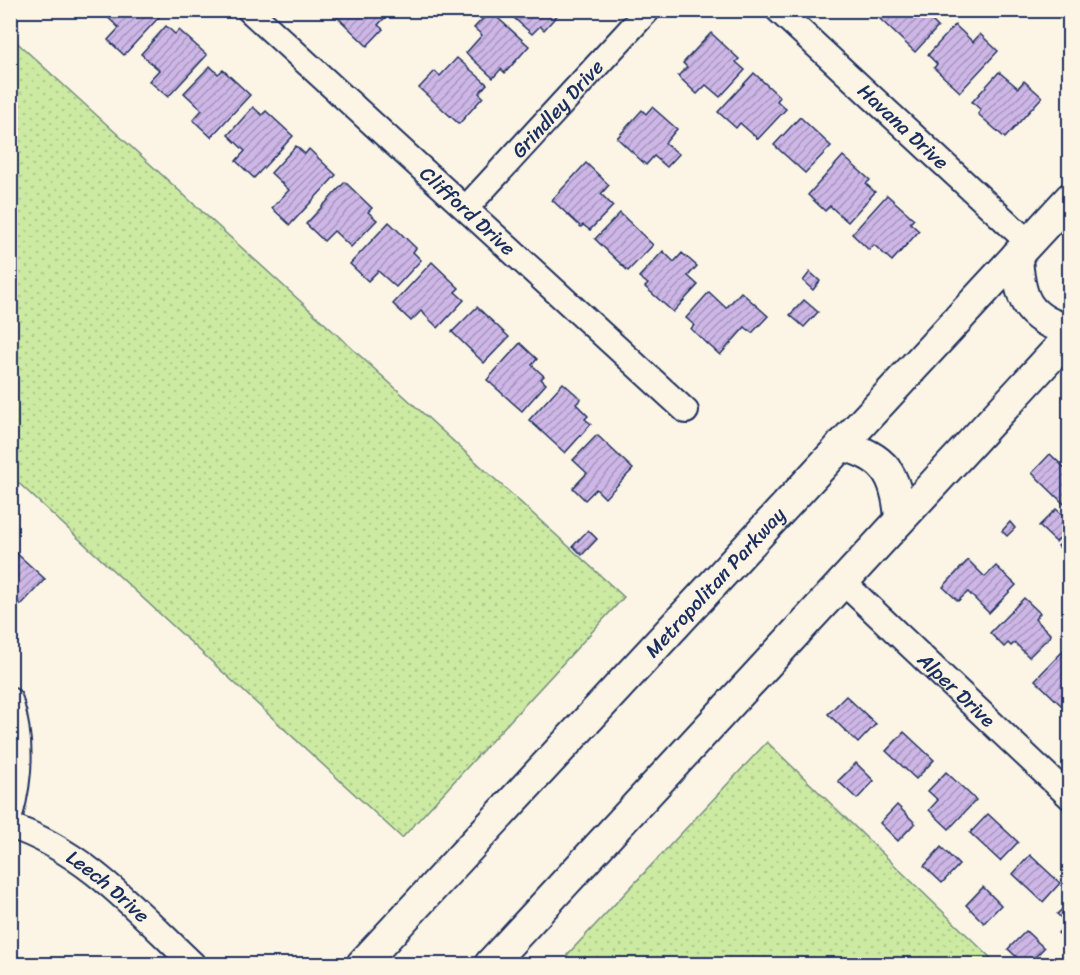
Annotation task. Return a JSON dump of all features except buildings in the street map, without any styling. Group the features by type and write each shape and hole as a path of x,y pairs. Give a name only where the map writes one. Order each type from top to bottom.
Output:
{"main road":[{"name":"Metropolitan Parkway","path":"362,964 1070,198"},
{"path":"1022,249 1021,289 1034,314 1044,322 1070,330"},
{"path":"490,964 1070,336"},
{"path":"841,445 857,449 881,462 897,490 900,518"}],"street":[{"name":"Clifford Drive","path":"249,10 686,411"},
{"name":"Grindley Drive","path":"466,208 648,10"},
{"name":"Havana Drive","path":"778,10 1022,249"},
{"name":"Alper Drive","path":"842,581 1070,797"},
{"path":"10,700 17,722 20,768 10,816"},
{"name":"Leech Drive","path":"10,826 54,844 82,861 193,964"}],"green space":[{"path":"11,37 624,597 402,838 11,476"},
{"path":"767,742 997,964 577,964 567,955"}]}
